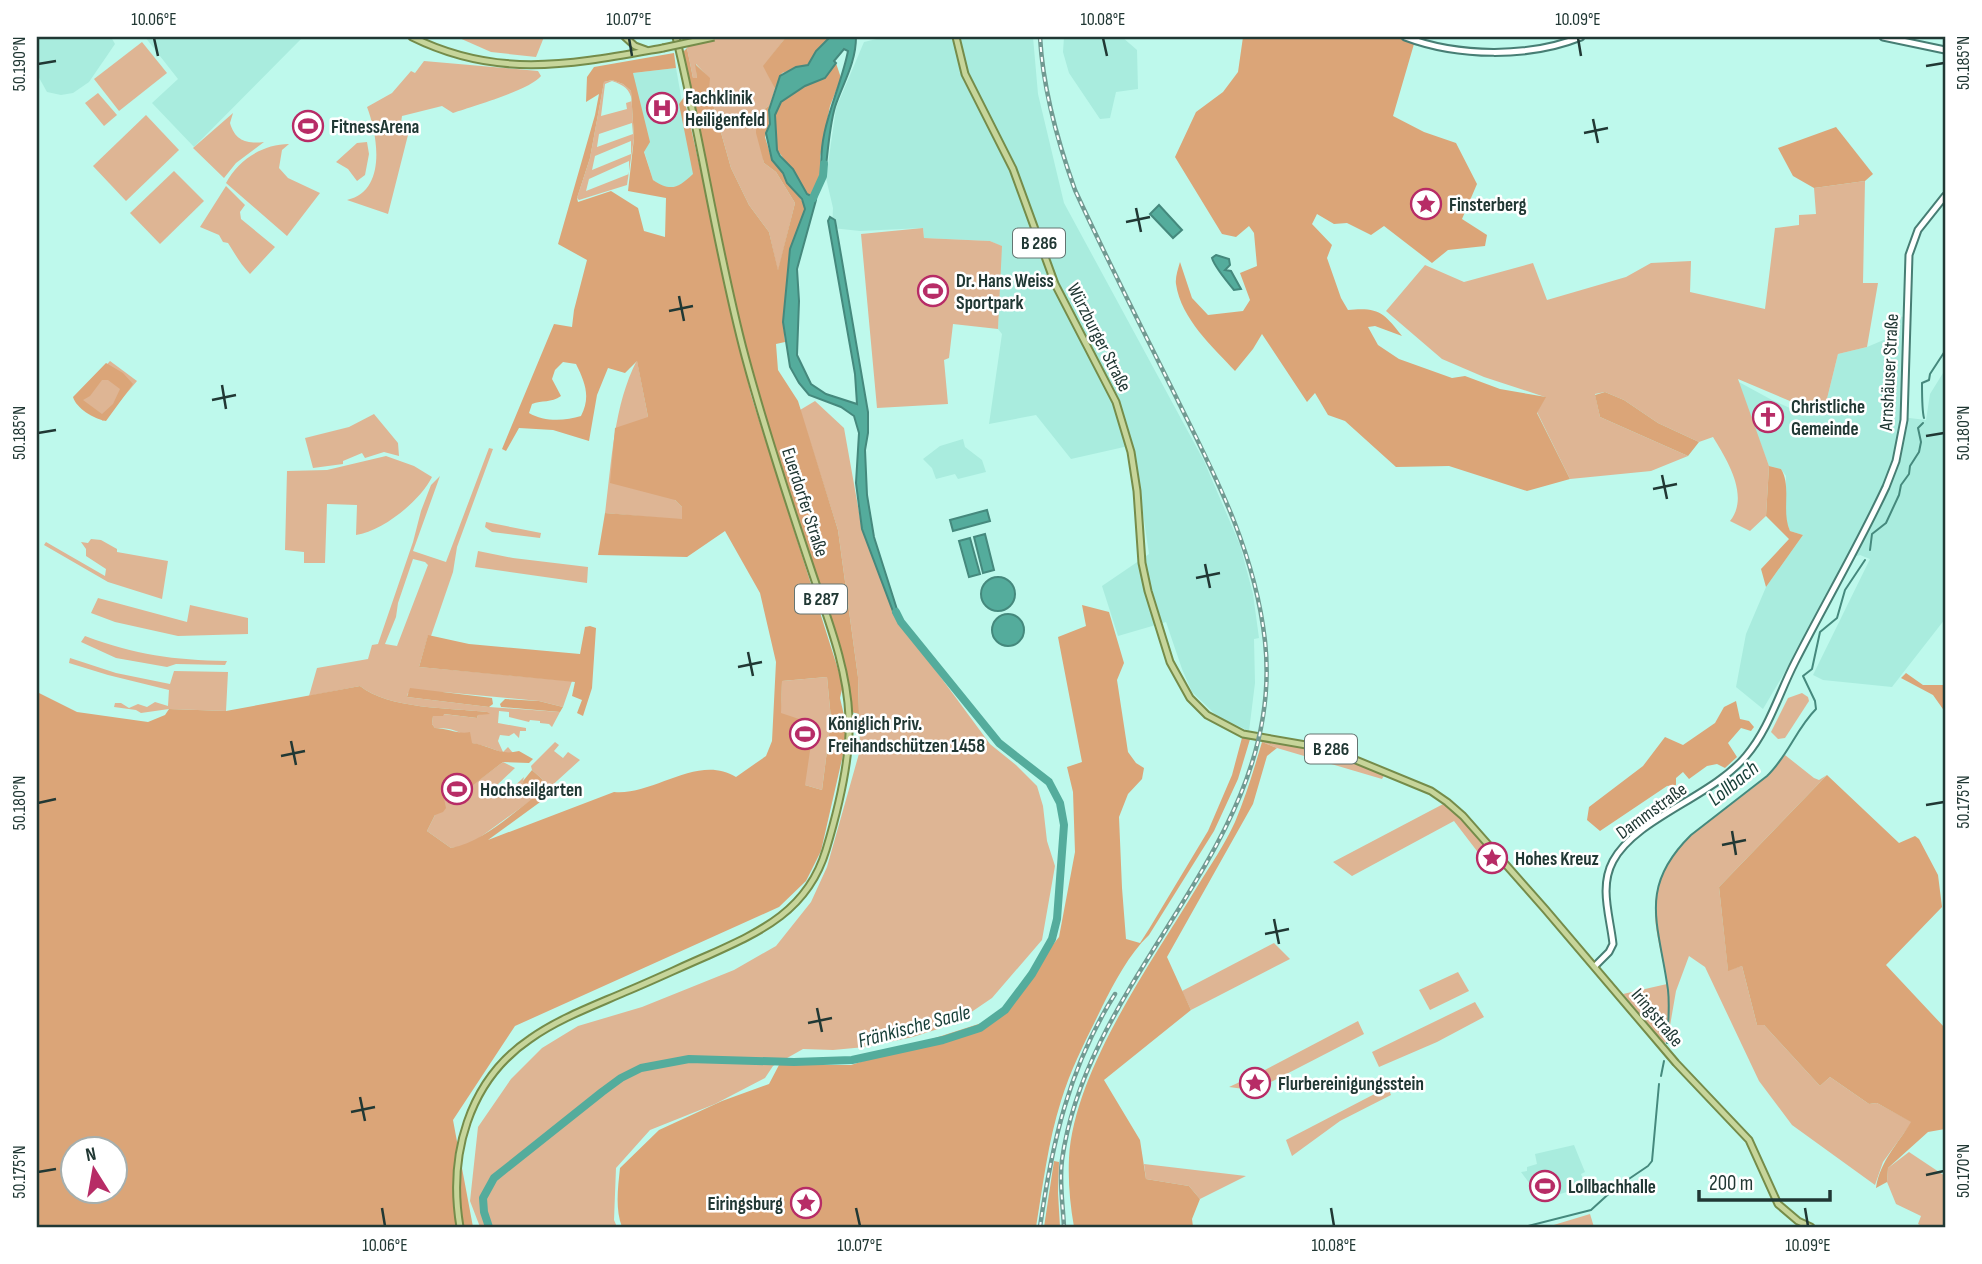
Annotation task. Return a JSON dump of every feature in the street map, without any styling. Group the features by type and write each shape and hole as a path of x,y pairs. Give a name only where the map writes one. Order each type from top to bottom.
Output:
{"main road":[{"path":"412,37 473,58 531,66 573,64 714,37"},
{"path":"625,37 628,55"},
{"path":"625,37 635,46 649,50"},
{"name":"Euerdorfer Straße","path":"460,1227 456,1197 457,1168 465,1126 479,1093 507,1057 548,1027 771,926 802,896 818,870 826,850 846,764 849,716 842,667 762,417 744,352 676,37"},
{"name":"Würzburger Straße","path":"957,37 965,74 1013,169 1058,290 1116,401 1130,452 1139,501 1141,551 1148,591 1177,677 1198,707 1219,723 1243,734 1329,748 1431,791 1464,816 1482,839"},
{"name":"Iringstraße","path":"1482,839 1595,966 1663,1049 1749,1140 1778,1204 1798,1221 1811,1227"}],"street":[{"path":"1405,37 1481,53 1500,53 1542,48 1581,37"},
{"path":"1883,37 1945,50"},
{"name":"Arnshäuser Straße","path":"1734,770 1760,737 1795,662 1875,511 1896,461 1907,392 1909,255 1918,230 1945,196"},
{"name":"Dammstraße","path":"1595,966 1609,953 1612,944 1605,888 1614,860 1624,845 1734,770"}],"shaded area":[{"path":"37,37 111,37 115,44 89,82 73,93 61,95 47,92 37,74"},
{"path":"145,37 303,37 194,147 152,103 178,79"},
{"path":"457,37 544,37 536,57 491,52"},
{"path":"693,37 786,37 764,66 775,89 770,105 756,115 764,163 776,172 795,203 778,272 769,232 749,205 731,168 709,90 709,78 696,64 697,79 693,78 687,48"},
{"path":"786,37 830,37 816,51 810,64 782,73 775,89 763,66"},
{"path":"830,37 856,37 851,64 833,115 825,174 822,173 821,157 823,142 848,51 844,49 825,78 805,86 781,102 775,115 777,150 780,156 793,169 807,194 811,196 817,190 797,269 797,355 811,384 826,394 857,404 855,374 828,221 830,217 835,220 868,412 865,450 867,495 874,537 901,622 894,614 862,529 856,483 859,433 854,416 841,407 809,395 799,383 790,367 783,322 790,249 805,209 802,199 787,183 783,173 772,160 766,133 770,124 769,110 780,76 796,67 808,65 816,51"},
{"path":"885,37 951,37 952,41 960,37 1033,37 1038,94 1064,203 1204,461 1240,545 1253,594 1259,638 1254,639 1255,683 1249,731 1218,717 1192,692 1166,622 1118,636 1102,586 1149,554 1133,445 1071,459 1036,415 989,424 1002,334 998,329 1001,246 990,241 924,238 923,228 860,231 832,228 833,208 826,178 836,108 864,42"},
{"path":"1064,37 1122,37 1137,50 1138,89 1116,92 1110,118 1100,119 1069,73 1063,52"},
{"path":"1243,37 1399,37 1414,44 1393,116 1424,132 1456,143 1477,184 1462,219 1487,235 1485,246 1448,250 1432,263 1384,226 1371,235 1347,223 1334,224 1317,214 1312,224 1332,245 1327,258 1348,310 1380,313 1402,336 1375,326 1368,327 1378,345 1399,359 1452,378 1465,376 1500,389 1546,397 1537,413 1570,479 1527,491 1449,466 1396,467 1345,421 1328,415 1315,393 1307,402 1262,334 1235,371 1199,332 1179,297 1176,282 1180,262 1192,298 1208,315 1243,311 1250,300 1240,273 1257,266 1254,233 1249,226 1236,237 1222,234 1175,157 1196,112 1223,92 1238,72"},
{"path":"142,42 167,73 119,111 94,79"},
{"path":"687,48 693,78 697,78 695,64 710,78 709,90 731,168 749,205 769,232 778,270 795,203 776,172 764,163 756,133 756,115 770,105 770,124 765,137 772,160 804,204 805,209 790,249 783,322 785,342 776,344 778,370 798,401 838,530 858,677 859,714 851,712 845,671 834,631 760,401 728,271 683,52"},
{"path":"674,53 676,68 633,73 650,142 644,152 653,180 659,184 674,187 693,174 679,104 684,97 751,395 843,685 840,698 846,724 845,746 821,851 806,881 779,907 515,1026 453,1120 473,1227 37,1227 37,692 77,712 148,722 165,715 169,709 226,711 360,686 372,694 403,703 487,712 490,714 478,715 477,718 444,714 433,716 432,724 435,728 470,732 472,743 501,751 519,751 533,759 529,763 503,762 460,795 458,800 446,796 444,798 446,808 435,815 427,831 451,848 484,835 532,799 525,792 523,781 532,770 542,779 547,790 552,787 547,797 488,840 614,792 629,792 691,772 721,771 736,777 766,756 772,741 776,662 760,593 725,531 687,557 598,555 605,513 682,519 682,507 675,500 610,483 615,428 648,417 637,361 625,373 608,368 597,395 589,441 553,430 519,428 506,451 502,449 554,324 572,327 587,260 558,244 599,94 586,102 587,77 594,67","holes":["612,80 631,91 634,138 628,191 666,198 665,237 644,231 638,208 611,191 578,202 590,158 604,82","563,362 576,364 582,377 586,402 581,416 555,420 529,413 532,404 561,396 552,379 555,370","827,677 831,719 822,790 805,785 813,730 811,723 781,713 782,681"]},
{"path":"424,61 538,71 541,76 514,92 453,113 442,106 402,116 401,123 409,131 388,214 347,200 360,195 369,186 374,174 376,147 367,107 392,93 411,71 415,73"},
{"path":"836,63 841,78 830,106 820,157 822,173 811,197 777,149 775,115 780,103 805,86 825,78"},
{"name":"Fachklinik Heiligenfeld","path":"676,68 695,175 681,186 664,188 653,180 644,151 633,73"},
{"path":"612,80 623,84 631,91 631,99 628,90 620,84 612,81 605,84 601,116 627,109 626,103 632,101 634,138 629,172 629,161 589,179 586,191 629,174 627,185 579,200 577,198 590,158 604,82","holes":["632,123 633,134 597,147 599,134","631,141 631,154 592,170 595,156"]},
{"path":"98,93 117,115 104,126 85,103"},
{"path":"233,113 230,123 238,137 247,142 264,142 236,163 224,178 193,148"},
{"path":"146,115 179,150 126,201 93,166"},
{"path":"1836,127 1873,174 1865,181 1814,188 1793,176 1778,148"},
{"path":"367,142 369,154 365,175 357,181 348,169 336,162 357,143"},
{"path":"289,144 282,150 279,168 288,178 320,193 287,236 226,183 237,167 252,155 270,147"},
{"path":"174,171 204,201 160,244 130,213"},
{"path":"1865,181 1863,283 1878,283 1867,347 1838,354 1823,415 1738,379 1769,466 1766,516 1750,531 1730,521 1736,511 1737,490 1730,467 1713,437 1699,442 1658,423 1624,400 1605,392 1595,394 1600,417 1688,456 1651,471 1570,479 1537,412 1545,397 1484,377 1442,359 1386,311 1425,265 1464,282 1533,263 1547,300 1626,277 1651,263 1691,261 1690,292 1765,309 1775,228 1799,225 1799,215 1816,214 1814,188"},
{"path":"226,186 245,205 240,212 241,219 275,247 250,274 228,243 223,242 219,235 200,227"},
{"path":"1159,205 1182,230 1173,238 1150,214"},
{"name":"Dr. Hans Weiss Sportpark","path":"923,228 924,238 990,241 1002,246 998,329 953,324 949,358 944,360 948,404 877,408 861,234"},
{"path":"1216,255 1229,259 1230,265 1225,270 1231,271 1241,289 1234,290 1222,274 1212,258"},
{"path":"1890,315 1904,317 1901,417 1926,420 1930,394 1943,373 1945,374 1945,619 1892,687 1823,680 1813,675 1870,559 1860,555 1853,557 1763,709 1736,687 1746,634 1766,587 1803,535 1790,531 1786,521 1786,476 1781,469 1769,466 1737,381 1808,416 1823,415 1838,354 1886,339"},
{"path":"637,360 648,417 675,500 682,507 682,520 605,513 618,416"},
{"path":"110,361 137,381 103,421 75,399"},
{"path":"106,363 123,373 133,384 106,421 86,412 73,397","holes":["102,380 108,380 120,389 113,404 102,414 83,400 90,396"]},
{"path":"1605,392 1624,400 1658,423 1699,442 1688,456 1600,417 1595,395"},
{"path":"815,401 844,428 862,529 894,614 990,744 1037,786 1043,806 1047,841 1055,866 1042,940 992,998 941,1028 865,1047 803,1049 773,1066 765,1078 715,1104 650,1130 616,1168 614,1220 617,1227 480,1227 470,1201 478,1127 511,1079 542,1048 578,1026 642,1007 734,970 776,946 811,902 827,867 860,750 858,677 838,530 800,410"},
{"path":"374,414 398,443 399,456 384,452 365,458 362,453 343,461 343,464 313,468 305,438 349,427"},
{"path":"963,439 965,447 982,460 986,472 958,479 955,474 936,479 932,468 923,459 940,446"},
{"path":"489,448 493,449 457,547 453,572 419,667 572,681 563,707 539,701 443,692 408,693 407,697 560,712 552,727 540,721 529,722 509,717 509,712 499,711 498,723 526,728 526,731 520,731 519,738 514,733 509,736 500,735 498,741 503,752 508,747 513,753 510,755 471,743 460,733 451,729 435,728 432,724 433,716 443,714 477,718 487,712 403,703 372,694 360,686 309,696 317,668 368,659 372,645 378,644 421,511 431,485 440,476 413,551 446,562","holes":["413,559 428,565 397,646 385,644"]},
{"path":"386,456 414,466 432,477 410,505 378,528 356,535 357,505 327,504 325,563 304,563 304,552 285,550 287,471 327,470"},
{"path":"1769,466 1781,469 1784,476 1786,515 1790,531 1803,535 1766,587 1761,569 1789,539 1766,516"},
{"path":"987,510 990,521 953,531 950,520"},
{"path":"486,522 541,533 540,538 492,532 485,527"},
{"path":"985,534 994,570 983,573 974,537"},
{"path":"970,538 980,574 969,577 959,541"},
{"path":"91,539 101,540 117,549 117,552 168,561 162,599 108,582 44,545 46,542 105,576 106,569 86,556 86,549 81,542 88,543"},
{"path":"478,551 588,567 587,583 475,567"},
{"path":"998,577 1010,582 1015,594 1010,606 998,611 986,606 981,594 986,582"},
{"path":"98,598 187,622 190,605 248,618 248,634 178,636 115,622 91,613"},
{"path":"1082,605 1109,612 1124,663 1117,680 1128,752 1136,763 1144,768 1142,779 1128,794 1119,817 1126,939 1140,943 1149,929 1208,831 1232,775 1243,734 1251,736 1238,779 1214,831 1149,935 1122,969 1074,1065 1053,1132 1036,1227 622,1227 618,1205 620,1168 659,1130 722,1101 769,1084 779,1065 851,1065 994,1019 1059,937 1075,852 1073,792 1067,767 1082,762 1058,637 1086,626"},
{"path":"1008,614 1019,619 1024,630 1019,641 1008,646 997,641 992,630 997,619"},
{"path":"585,627 596,628 592,688 583,716 577,713 582,700 572,696 575,682 419,667 428,635 469,644 580,654"},
{"path":"85,636 121,648 155,655 227,661 225,665 176,664 167,667 116,658 81,642"},
{"path":"70,658 116,673 170,684 174,671 228,672 226,711 169,709 141,713 114,707 115,703 121,703 129,708 138,704 147,707 155,702 168,706 169,690 69,663"},
{"path":"1906,673 1923,685 1945,685 1945,712 1933,695 1901,678"},
{"name":"Königlich Priv. Freihandschützen 1458","path":"827,677 831,719 822,790 805,785 780,731 782,681"},
{"path":"410,688 492,698 493,704 489,707 407,697"},
{"path":"1802,693 1809,701 1785,738 1778,739 1771,732 1788,698"},
{"path":"505,699 539,701 563,707 560,712 501,707 500,704"},
{"path":"1736,701 1740,719 1749,721 1754,727 1751,731 1741,728 1728,743 1737,757 1725,768 1717,764 1707,766 1689,779 1683,772 1676,778 1676,785 1667,786 1600,831 1587,820 1589,807 1643,766 1665,737 1683,745 1715,723 1724,707"},
{"path":"1272,740 1329,749 1386,772 1382,779 1262,742"},
{"path":"555,742 559,745 554,751 563,758 568,752 580,760 547,790 531,766"},
{"path":"1262,742 1277,748 1267,756 1253,804 1167,957 1191,1010 1104,1080 1140,1140 1146,1179 1189,1186 1200,1199 1192,1219 1193,1227 1074,1227 1069,1158 1074,1124 1085,1089 1118,1018 1231,830"},
{"path":"1785,755 1814,778 1819,780 1827,775 1719,887 1728,970 1742,966 1757,1025 1764,1025 1820,1086 1830,1077 1869,1104 1877,1103 1912,1122 1883,1162 1875,1185 1792,1125 1759,1081 1705,967 1689,956 1676,991 1667,1043 1663,1042 1623,994 1667,984 1655,910 1660,882 1671,859 1686,840 1768,775"},
{"path":"503,762 515,768 496,786 505,795 524,777 523,781 533,799 465,846 451,848 427,831 435,815 434,807 446,792 479,780"},
{"path":"1827,775 1899,843 1915,836 1919,839 1938,875 1942,907 1886,965 1945,1028 1945,1129 1928,1132 1888,1168 1887,1182 1876,1188 1885,1161 1911,1122 1877,1103 1869,1104 1830,1077 1820,1086 1764,1025 1757,1025 1742,966 1728,971 1719,887"},
{"path":"1447,802 1490,848 1480,855 1454,821 1352,876 1333,862"},
{"path":"1274,943 1290,959 1191,1010 1182,991"},
{"path":"1458,972 1469,991 1430,1010 1419,990"},
{"path":"1475,1002 1484,1017 1437,1042 1379,1067 1372,1052"},
{"path":"1358,1021 1364,1034 1265,1085 1267,1092 1229,1087 1259,1073"},
{"path":"1388,1087 1391,1095 1340,1121 1292,1156 1286,1140"},
{"path":"1574,1145 1585,1172 1581,1174 1586,1187 1541,1199 1521,1172 1537,1164 1535,1154"},
{"path":"1909,1152 1945,1176 1945,1227 1924,1227 1918,1224 1921,1216 1896,1204 1887,1182 1888,1168"},
{"path":"1054,1161 1059,1162 1060,1227 1044,1227"},
{"path":"1144,1164 1246,1176 1200,1199 1189,1186 1146,1179"},
{"path":"1590,1214 1594,1227 1547,1227"}],"waterway":[{"name":"Fränkische Saale","path":"813,198 823,176 824,164"},
{"name":"Lollbach","path":"1945,335 1945,346"},
{"name":"Lollbach","path":"1924,418 1922,383 1929,380 1945,351"},
{"name":"Lollbach","path":"1870,550 1872,534 1886,523 1901,485 1919,452 1921,442 1918,428 1923,423"},
{"name":"Lollbach","path":"1667,1043 1669,996 1656,908 1663,872 1691,835 1767,776 1816,709 1803,676 1812,669 1820,632 1837,618 1845,590 1865,560"},
{"name":"Fränkische Saale","path":"489,1227 483,1198 494,1178 602,1092 641,1068 689,1059 794,1062 852,1060 943,1040 980,1028 1005,1010 1032,974 1052,939 1057,919 1064,825 1060,803 1049,782 999,743 901,622 896,612"},
{"name":"Lollbach","path":"1661,1076 1664,1061"},
{"name":"Lollbach","path":"1524,1227 1591,1210 1614,1189 1648,1166 1652,1161 1659,1084"}],"railway":[{"path":"1040,37 1052,115 1075,190 1221,489 1253,578 1265,641 1264,713 1246,780 1217,843 1108,1027 1079,1092 1062,1160 1064,1227"},
{"path":"1040,1227 1050,1165 1074,1078 1115,994"}],"place":[{"name":"Fachklinik Heiligenfeld","path":"662,108"},
{"name":"FitnessArena","path":"308,126"},
{"name":"Finsterberg","path":"1426,204"},
{"name":"Dr. Hans Weiss Sportpark","path":"933,291"},
{"name":"Christliche Gemeinde","path":"1768,417"},
{"name":"Königlich Priv. Freihandschützen 1458","path":"805,734"},
{"name":"Hochseilgarten","path":"457,789"},
{"name":"Hohes Kreuz","path":"1492,858"},
{"name":"Flurbereinigungsstein","path":"1255,1083"},
{"name":"Lollbachhalle","path":"1545,1186"},
{"name":"Eiringsburg","path":"806,1203"}]}
